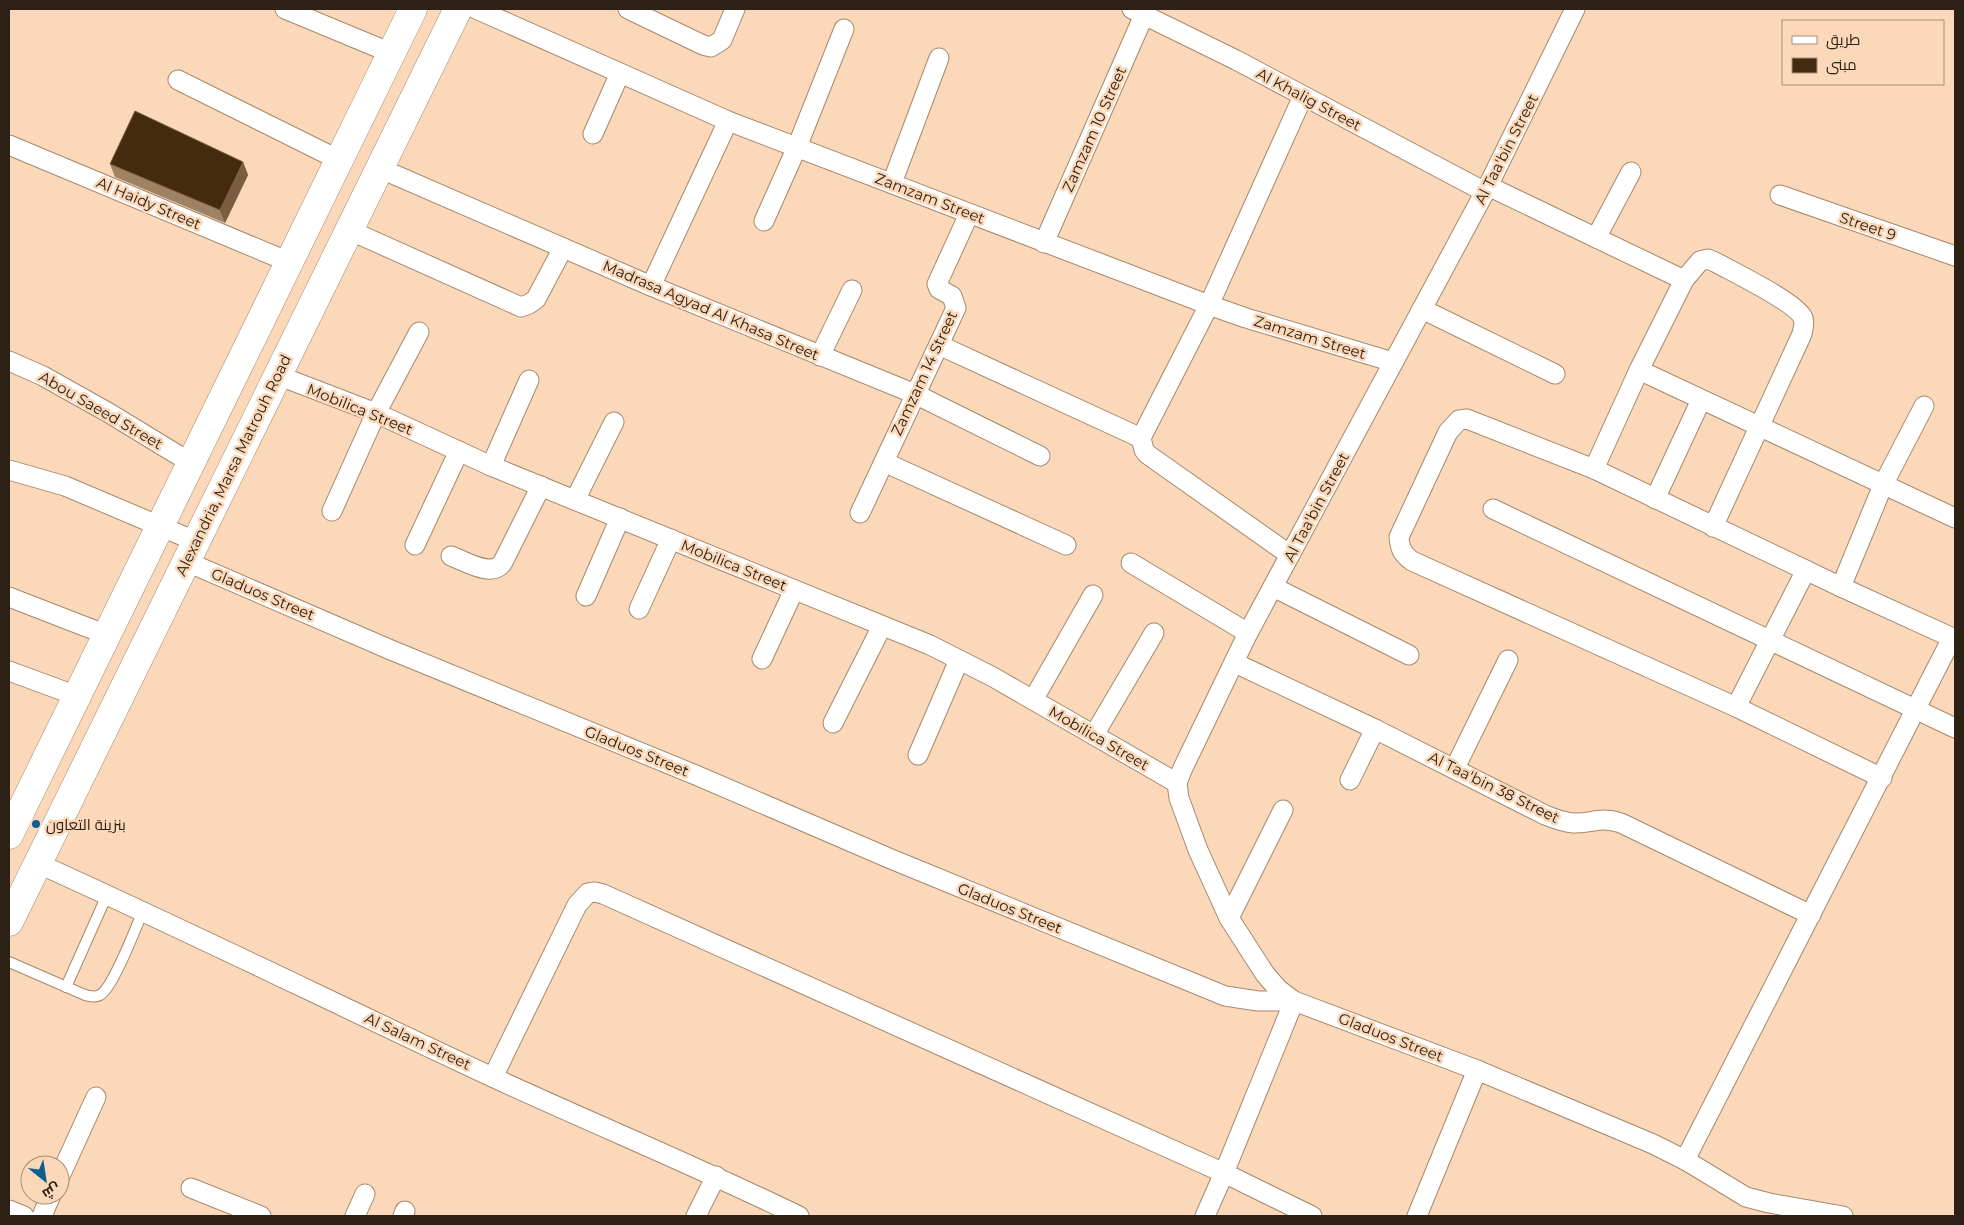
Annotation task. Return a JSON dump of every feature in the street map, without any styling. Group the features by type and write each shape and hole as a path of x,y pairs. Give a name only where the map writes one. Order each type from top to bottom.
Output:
{"main road":[{"path":"12,820 77,696 413,9"},
{"name":"Alexandria, Marsa Matrouh Road","path":"9,922 458,9"},
{"path":"131,585 166,600"}],"street":[{"path":"286,9 391,53"},
{"name":"Zamzam Street","path":"476,9 728,121 1044,243 1246,318 1393,362"},
{"path":"628,9 703,45 711,47 722,40 735,9"},
{"name":"Al Taa'bin Street","path":"1177,783 1248,633 1486,189 1575,9"},
{"name":"Al Khalig Street","path":"1138,12 1236,60 1486,189 1684,280"},
{"name":"Zamzam 10 Street","path":"1044,243 1138,12"},
{"path":"764,221 797,147 844,29"},
{"path":"892,183 939,58"},
{"path":"593,134 620,73"},
{"path":"178,80 339,160"},
{"path":"1290,555 1147,454 1141,438 1209,305 1303,96"},
{"path":"651,286 728,121"},
{"name":"Al Haidy Street","path":"9,144 289,262"},
{"name":"Madrasa Agyad Al Khasa Street","path":"379,168 651,286 915,394 1040,456"},
{"path":"1596,238 1631,172"},
{"name":"Street 9","path":"1780,195 1955,256"},
{"name":"Zamzam 14 Street","path":"860,512 956,308 952,296 939,289 937,281 969,214"},
{"path":"349,230 520,307 536,299 562,248"},
{"path":"1594,469 1639,370 1684,280 1700,261 1708,259 1789,303 1802,316 1804,323 1802,334 1713,527"},
{"path":"820,356 852,290"},
{"path":"1422,309 1554,374"},
{"path":"332,511 376,414 419,332"},
{"path":"939,345 1141,438"},
{"name":"Abou Saeed Street","path":"10,364 43,376 191,463"},
{"path":"1639,370 1955,518"},
{"name":"Mobilica Street","path":"277,375 376,414 491,466 930,645 993,677 1177,783"},
{"path":"491,466 529,380"},
{"path":"1656,499 1701,400"},
{"path":"1841,587 1883,485 1924,406"},
{"path":"1685,1160 1812,915 1882,778 1916,709 1954,638 1713,527 1594,469 1467,419 1459,420 1448,432 1399,538 1403,554 1412,561 1736,707 1882,778"},
{"path":"575,500 614,422"},
{"path":"416,545 459,451"},
{"path":"884,462 1066,546"},
{"name":"Gladuos Street","path":"9,470 65,486 160,526 190,551 391,650 1224,996 1258,1001 1294,1001 1477,1070 1653,1144 1685,1160 1734,1191 1769,1210 1843,1216"},
{"path":"451,556 486,569 498,568 503,562 541,486"},
{"path":"1493,509 1955,728"},
{"path":"586,596 620,518"},
{"path":"639,610 672,539"},
{"path":"1132,563 1248,633"},
{"path":"1736,707 1806,570"},
{"path":"1273,586 1409,655"},
{"path":"762,658 794,590"},
{"path":"1033,700 1093,595"},
{"path":"9,597 107,635"},
{"path":"833,723 882,626"},
{"path":"1094,735 1154,633"},
{"path":"918,756 959,660"},
{"path":"1454,768 1508,660"},
{"name":"Al Taa'bin 38 Street","path":"1234,663 1375,729 1562,822 1575,823 1610,819 1621,823 1812,915"},
{"path":"9,671 77,696"},
{"path":"1350,780 1375,729"},
{"path":"1177,783 1179,798 1189,828 1229,918 1265,974 1278,989 1294,1001 1224,1173 1204,1216"},
{"path":"1229,918 1283,810"},
{"name":"Al Salam Street","path":"37,863 143,911 493,1077 716,1176 800,1216"},
{"path":"493,1077 577,905 588,893 595,892 604,894 1224,1173 1312,1216"},
{"path":"1417,1216 1477,1070"},
{"path":"69,1155 96,1096"},
{"path":"696,1216 716,1176"},
{"path":"191,1188 260,1216"},
{"path":"355,1216 365,1194"},
{"path":"9,1210 24,1216"}],"lane":[{"path":"66,987 107,895"},
{"path":"9,962 92,997 104,992 109,986 143,911"}],"building":[{"path":"135,111 243,162 220,210 110,164"}],"place":[{"name":"بنزينة التعاون","path":"36,824"}]}
